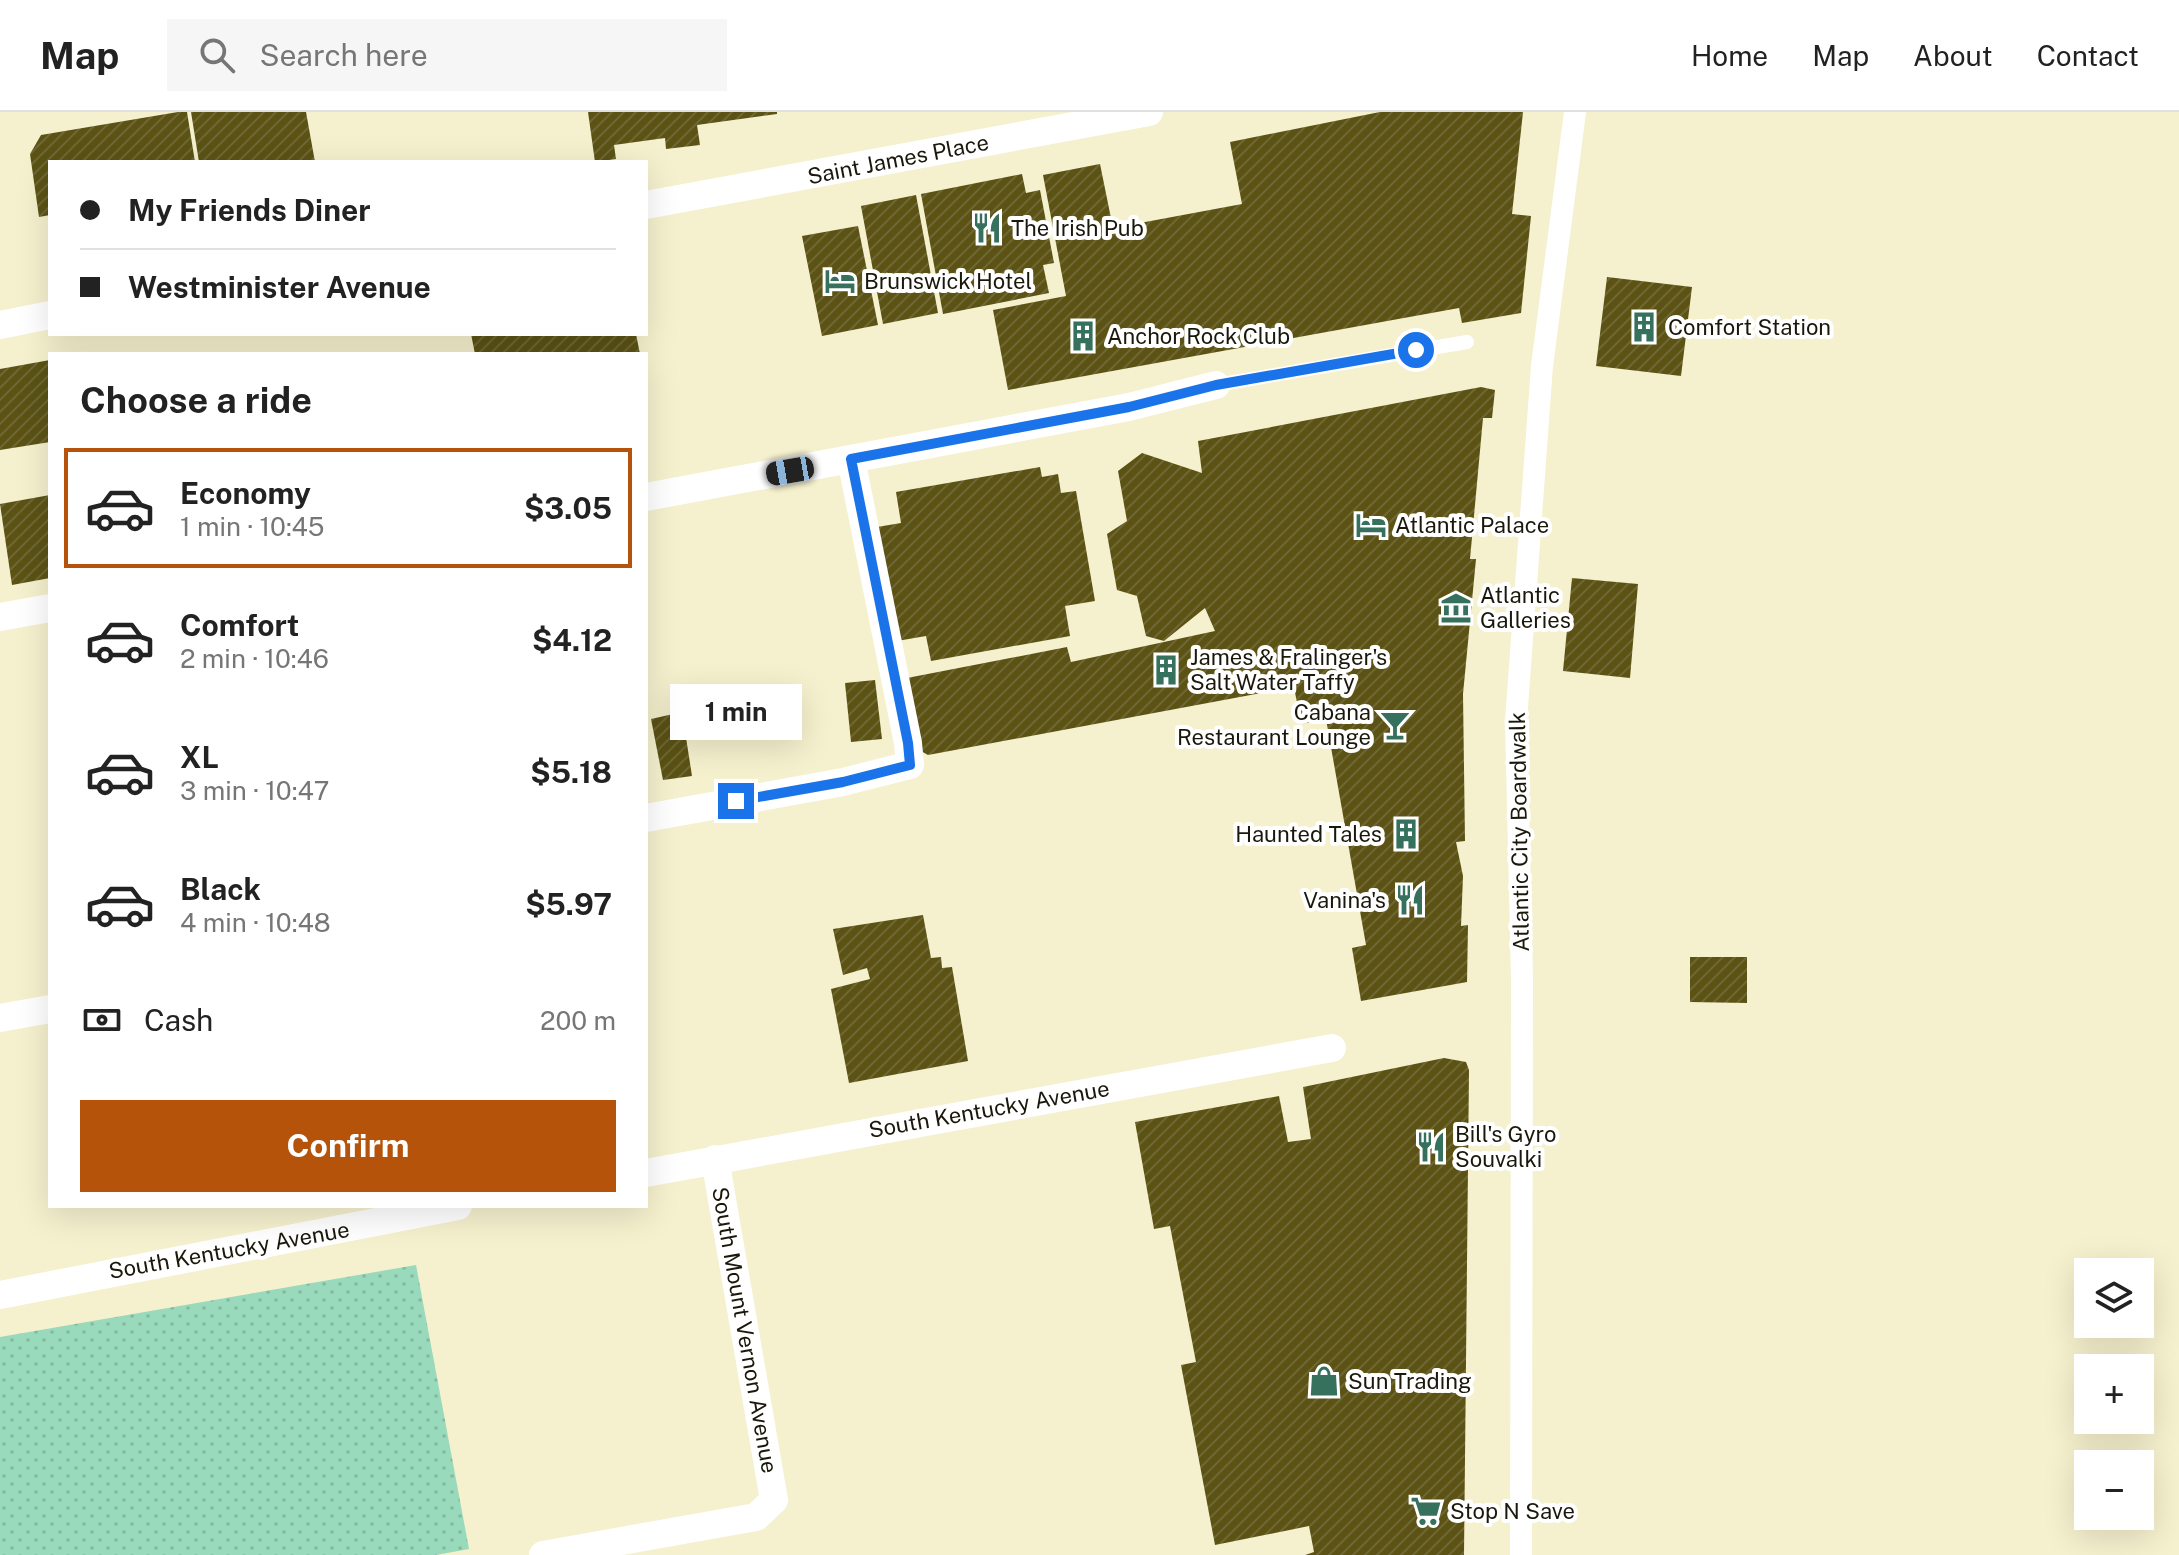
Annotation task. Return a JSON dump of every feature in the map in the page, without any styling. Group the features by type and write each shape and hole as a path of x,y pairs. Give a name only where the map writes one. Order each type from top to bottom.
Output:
{"street":[{"name":"Saint James Place","path":"648,205 1149,112"},
{"name":"Atlantic City Boardwalk","path":"1521,1555 1522,1010 1516,721 1542,366 1575,112"},
{"path":"0,325 48,315"},
{"path":"648,497 1129,407 1216,385"},
{"path":"648,818 843,782 910,765 851,459"},
{"path":"0,617 48,608"},
{"path":"0,1018 48,1009"},
{"name":"South Kentucky Avenue","path":"648,1173 1332,1048"},
{"name":"South Mount Vernon Avenue","path":"543,1555 756,1517 774,1500 715,1159"},
{"name":"South Kentucky Avenue","path":"0,1295 448,1208"}],"lane":[{"path":"1216,385 1467,342"}],"green space":[{"path":"416,1265 469,1549 436,1555 0,1555 0,1337"}],"building":[{"path":"187,112 195,160 48,160 48,215 39,217 30,154 41,135"},
{"path":"191,112 306,112 315,160 199,160"},
{"path":"588,112 777,112 697,125 700,145 666,149 665,138 614,145 616,159 595,160"},
{"path":"1380,112 1523,112 1512,214 1531,216 1521,313 1462,323 1459,308 1008,390 993,310 1066,296 1043,175 1100,164 1113,228 1242,204 1230,142"},
{"name":"The Irish Pub","path":"1022,174 1026,193 1040,190 1054,263 1043,265 1049,293 943,314 921,194"},
{"path":"916,195 938,313 883,324 861,206"},
{"name":"Brunswick Hotel","path":"858,226 878,325 822,336 802,236"},
{"name":"Comfort Station","path":"1607,277 1692,287 1681,376 1596,366"},
{"path":"471,336 636,336 640,352 475,352"},
{"path":"48,360 48,442 0,450 0,369"},
{"path":"1481,387 1495,390 1492,418 1483,418 1470,559 1476,559 1463,694 1465,841 1456,842 1463,876 1461,926 1468,925 1467,982 1361,1001 1352,948 1366,945 1326,719 1301,724 1294,687 928,755 919,750 907,678 1067,647 1071,662 1215,631 1205,608 1164,641 1146,636 1137,596 1117,590 1107,534 1127,521 1118,471 1142,453 1202,473 1198,441"},
{"path":"1040,467 1042,477 1058,474 1061,493 1076,491 1095,601 1065,606 1070,636 931,661 926,636 897,641 877,527 901,523 896,492"},
{"path":"48,495 48,578 12,585 0,504"},
{"path":"1572,578 1638,584 1630,678 1563,671"},
{"path":"875,680 882,739 851,742 845,683"},
{"path":"682,712 692,776 663,780 651,719"},
{"path":"923,915 931,958 941,957 942,968 952,967 968,1061 849,1083 831,989 870,979 867,968 843,975 833,929"},
{"path":"1690,957 1747,957 1747,1003 1690,1002"},
{"path":"1444,1058 1466,1062 1469,1070 1464,1555 1305,1555 1314,1552 1309,1526 1215,1545 1181,1365 1196,1362 1170,1226 1154,1229 1135,1122 1279,1096 1288,1142 1311,1139 1303,1087"}],"place":[{"name":"The Irish Pub","path":"987,228"},
{"name":"Brunswick Hotel","path":"840,281"},
{"name":"Comfort Station","path":"1644,327"},
{"name":"Anchor Rock Club","path":"1083,336"},
{"name":"Atlantic Palace","path":"1371,525"},
{"name":"Atlantic Galleries","path":"1456,608"},
{"name":"James & Fralinger's Salt Water Taffy","path":"1166,670"},
{"name":"Cabana Restaurant Lounge","path":"1395,725"},
{"name":"Haunted Tales","path":"1406,834"},
{"name":"Vanina's","path":"1410,900"},
{"name":"Bill's Gyro Souvalki","path":"1431,1147"},
{"name":"Sun Trading","path":"1324,1381"},
{"name":"Stop N Save","path":"1426,1511"}],"route":[{"path":"736,801 843,782 910,765 851,459 1129,407 1216,385 1416,350"}]}
